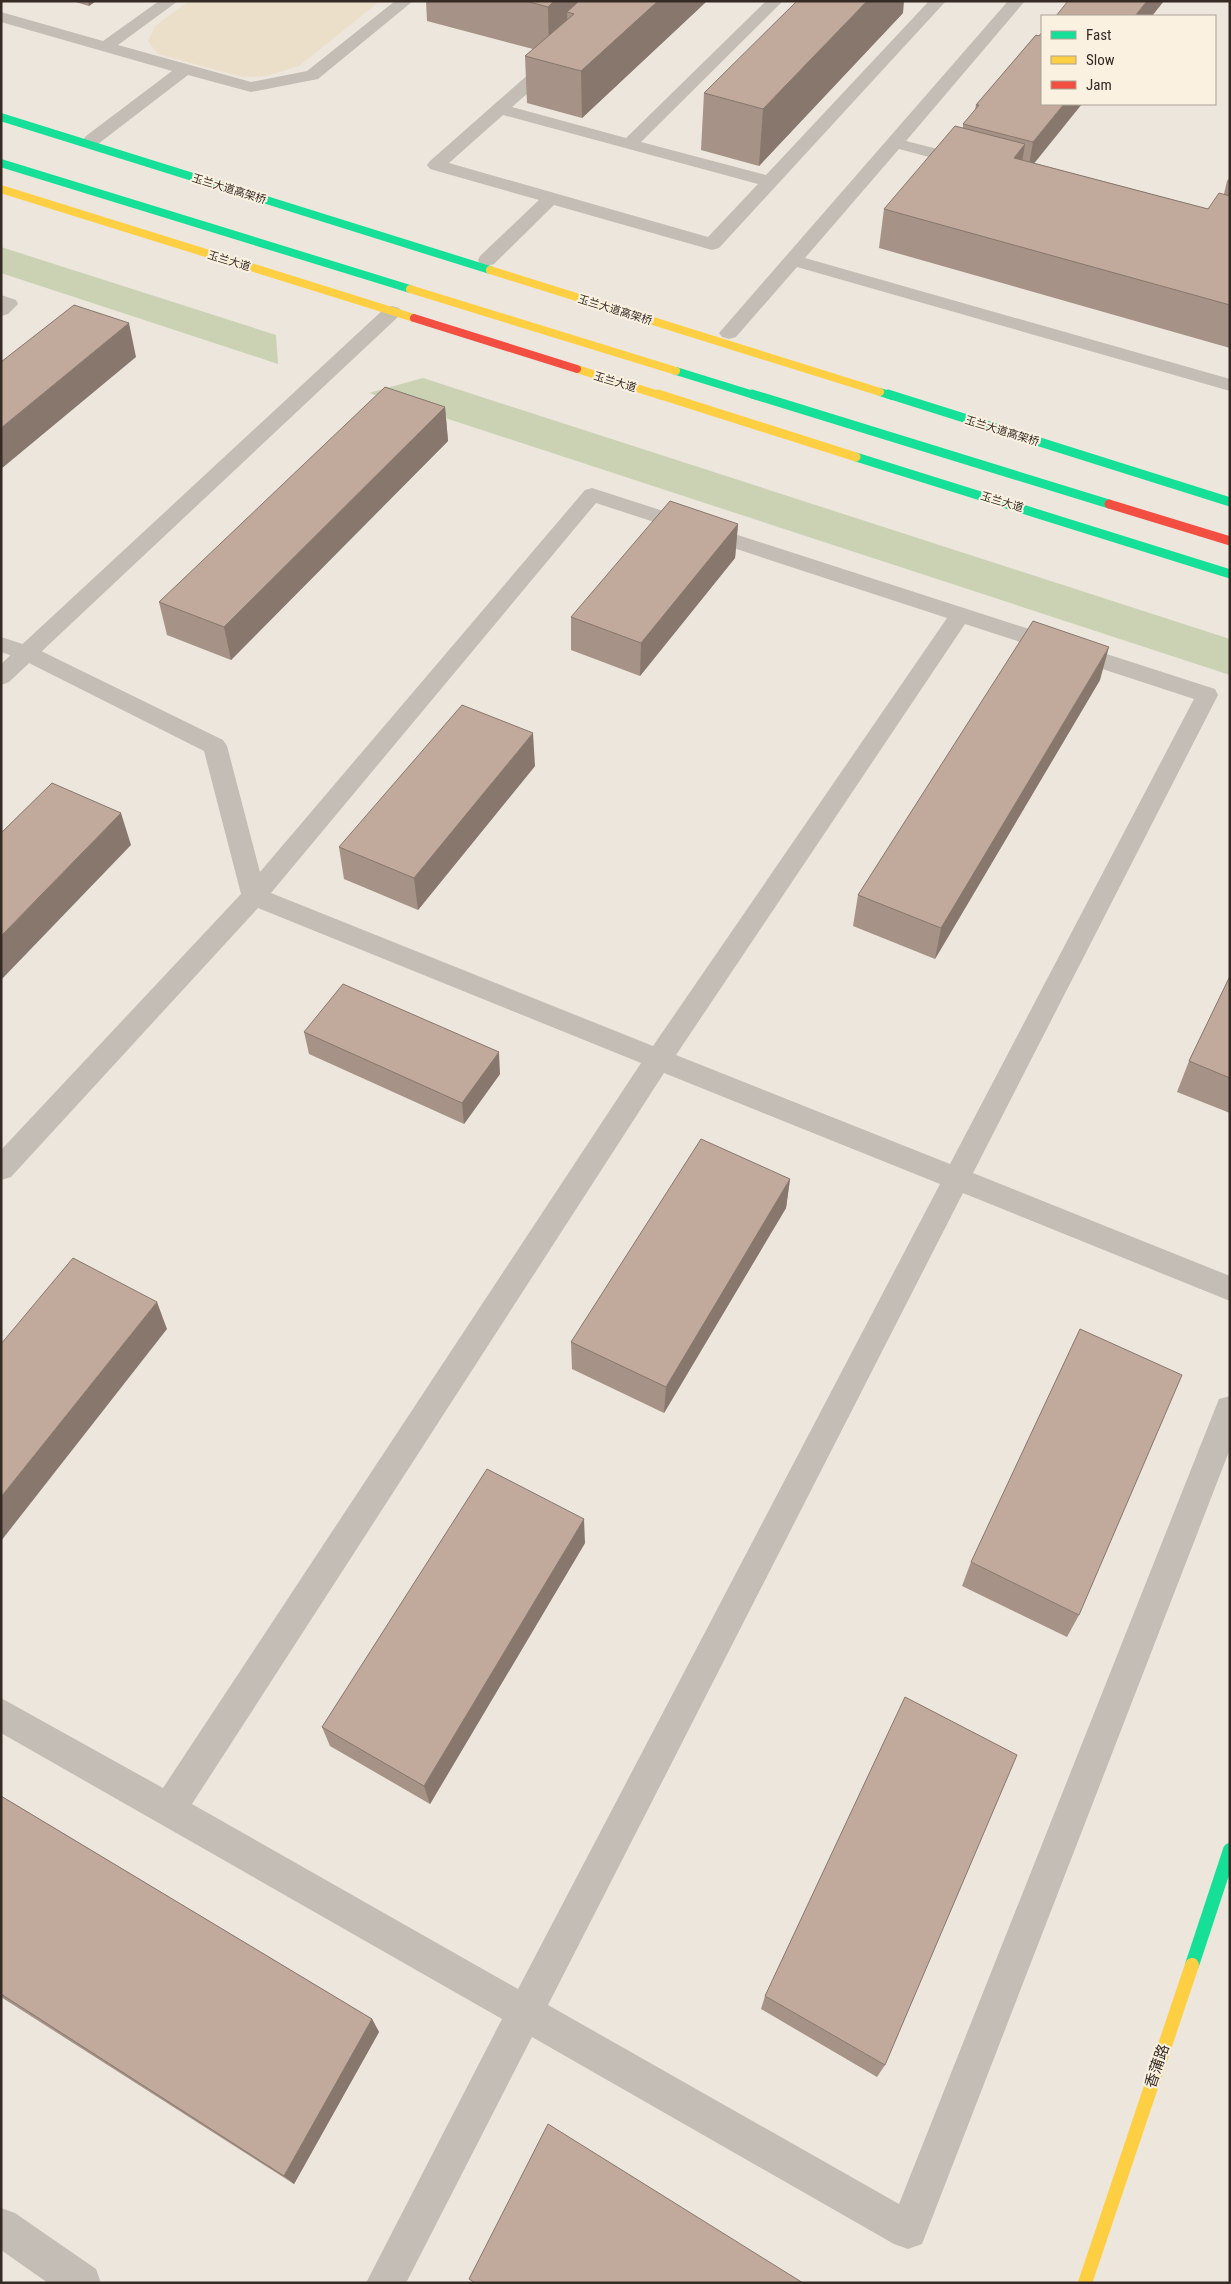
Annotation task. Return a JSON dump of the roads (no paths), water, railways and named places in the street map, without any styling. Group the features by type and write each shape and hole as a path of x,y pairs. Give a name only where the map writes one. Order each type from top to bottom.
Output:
{"main road":[{"path":"1,112 804,356"},
{"name":"玉兰大道高架桥","path":"1,117 1230,502"},
{"path":"1,163 1230,541"},
{"name":"玉兰大道","path":"1,189 1230,574"},
{"name":"香蒲路","path":"1085,2283 1230,1850"}],"street":[{"path":"106,46 170,1"},
{"path":"1,17 251,87 312,75 405,1"},
{"path":"629,144 776,1"},
{"path":"729,333 1017,1"},
{"path":"564,52 436,165 712,244 926,7"},
{"path":"92,140 185,69"},
{"path":"500,109 770,182"},
{"path":"895,143 981,166"},
{"path":"487,260 551,198"},
{"path":"793,260 1230,386"},
{"path":"1,301 9,304 1,310"},
{"path":"1,677 392,312"},
{"path":"1,1169 254,896 592,495 1230,704"},
{"path":"168,1810 658,1060 960,615"},
{"path":"1,644 27,653 215,746 254,896"},
{"path":"385,2283 1207,695"},
{"path":"254,896 1230,1289"},
{"path":"1,1714 908,2230 1230,1409"},
{"path":"1,2227 82,2283"}]}
